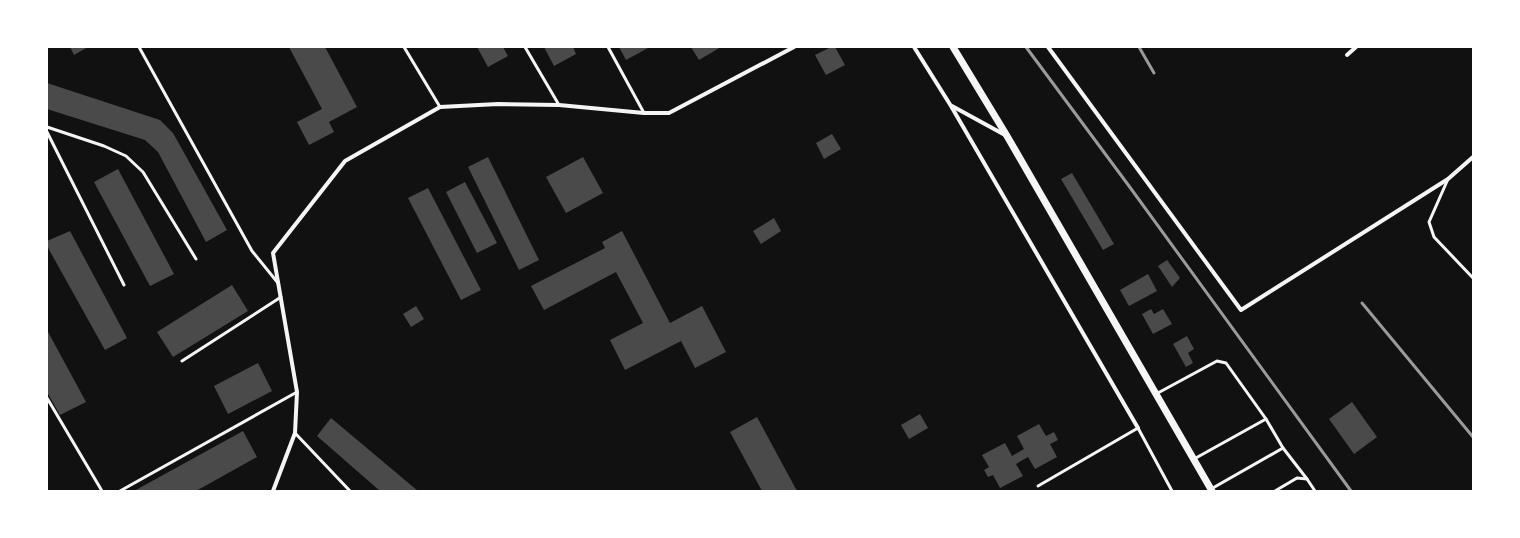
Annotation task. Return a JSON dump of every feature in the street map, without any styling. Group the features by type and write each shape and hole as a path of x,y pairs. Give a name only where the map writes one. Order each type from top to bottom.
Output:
{"street":[{"path":"273,491 295,433 297,392 273,252 345,161 440,107 498,104 559,105 644,113 669,113 794,47"},
{"path":"914,47 951,106 1138,428"},
{"path":"952,47 1007,136 1211,490"},
{"path":"1048,47 1240,310 1448,179 1473,157"},
{"path":"1347,55 1356,47"},
{"path":"951,106 1007,136"}],"lane":[{"path":"139,47 252,251 279,284"},
{"path":"404,47 440,107"},
{"path":"525,47 559,105"},
{"path":"608,47 644,113"},
{"path":"47,127 104,146 126,156 143,172 196,259"},
{"path":"47,132 124,285"},
{"path":"1448,179 1429,222 1434,237 1473,278"},
{"path":"182,361 281,297"},
{"path":"1156,394 1216,361 1226,363 1266,419 1283,448 1315,491"},
{"path":"120,491 297,392"},
{"path":"47,398 102,491"},
{"path":"1194,460 1266,419"},
{"path":"1038,486 1138,428 1172,491"},
{"path":"295,433 350,491"},
{"path":"1211,490 1283,448"},
{"path":"1275,491 1297,478 1307,479"}],"building":[{"path":"70,47 88,47 74,55"},
{"path":"289,47 325,47 357,107 329,122 334,132 309,145 297,122 322,109"},
{"path":"477,47 503,47 508,56 488,67"},
{"path":"544,47 573,47 576,54 554,66"},
{"path":"619,47 647,47 648,48 626,60"},
{"path":"691,47 721,47 699,60"},
{"path":"831,47 835,47 845,65 826,75 815,55"},
{"path":"47,83 160,120 173,133 227,230 206,242 158,152 145,140 47,109"},
{"path":"832,134 841,149 824,159 816,143"},
{"path":"488,157 539,260 519,270 468,167"},
{"path":"583,157 603,193 566,213 546,177"},
{"path":"118,169 174,274 150,286 94,182"},
{"path":"1072,173 1114,244 1103,250 1061,179"},
{"path":"465,182 497,243 477,253 446,192"},
{"path":"428,188 481,290 461,300 408,198"},
{"path":"774,218 781,231 761,244 753,231"},
{"path":"70,231 127,338 105,350 47,246 47,241"},
{"path":"622,231 670,323 702,306 726,352 695,368 681,341 625,370 610,340 643,323 616,272 544,310 531,286 605,248 602,242"},
{"path":"1167,260 1180,278 1172,287 1158,266"},
{"path":"1148,274 1157,291 1129,306 1120,290"},
{"path":"232,285 248,311 173,357 157,332"},
{"path":"416,306 424,319 411,327 403,314"},
{"path":"1151,309 1154,314 1163,309 1172,324 1153,334 1142,314"},
{"path":"47,330 86,402 60,415 47,392"},
{"path":"1187,336 1194,349 1188,353 1193,363 1186,367 1173,344"},
{"path":"258,363 272,391 228,414 214,386"},
{"path":"1352,402 1377,437 1354,454 1329,419"},
{"path":"920,414 928,428 909,439 901,425"},
{"path":"757,417 797,491 762,491 730,432"},
{"path":"331,418 418,491 380,491 317,436"},
{"path":"1039,424 1046,436 1054,432 1058,440 1050,444 1057,457 1035,469 1028,457 1016,464 1023,476 1000,488 993,475 988,477 984,470 989,467 982,455 1005,443 1012,456 1024,449 1017,436"},
{"path":"243,431 257,457 196,491 134,491"}],"railway":[{"path":"1026,47 1351,491"},
{"path":"1139,47 1154,73"},
{"path":"1362,303 1473,437"}]}
